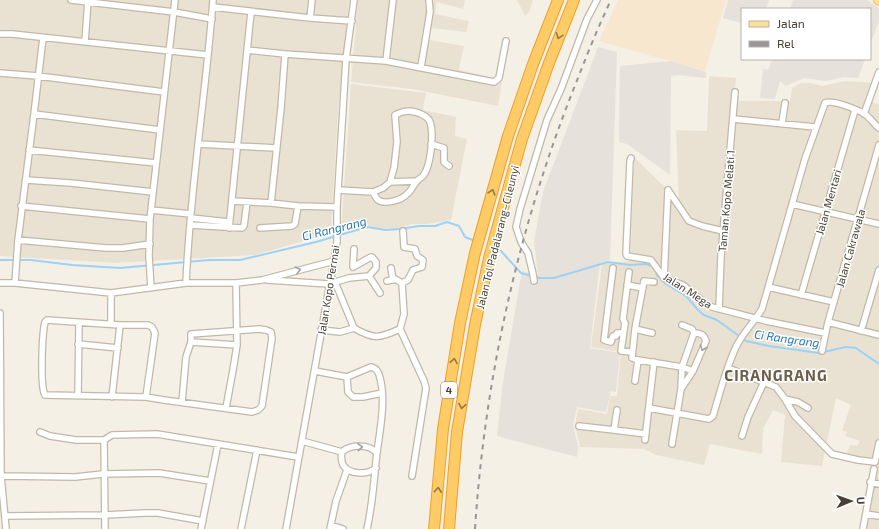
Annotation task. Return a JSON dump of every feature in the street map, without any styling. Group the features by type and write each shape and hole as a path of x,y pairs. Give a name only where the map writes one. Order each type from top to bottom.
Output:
{"highway":[{"name":"Jalan Tol Padalarang–Cileunyi","path":"434,529 443,429 460,324 474,253 508,136 533,64 558,0"},
{"name":"Jalan Tol Padalarang–Cileunyi","path":"449,529 457,432 475,325 489,258 522,139 574,0"}],"street":[{"path":"71,0 174,12 212,19"},
{"path":"151,288 149,256 150,219 175,0"},
{"path":"186,283 187,256 213,0"},
{"path":"310,18 312,0"},
{"name":"Jalan Kopo Permai","path":"286,529 321,330 332,283 337,242 337,207 346,59 354,0"},
{"path":"386,61 393,0"},
{"path":"421,67 430,12 429,0"},
{"path":"534,282 528,253 521,242 516,227 520,209 547,120 597,0"},
{"path":"85,42 88,1"},
{"path":"213,7 310,18 352,20"},
{"path":"229,225 251,12"},
{"path":"0,34 208,55"},
{"path":"15,283 18,240 43,38"},
{"path":"248,50 386,61 496,81 499,78 506,41"},
{"path":"271,203 285,54"},
{"path":"864,114 879,72"},
{"path":"0,73 38,76 164,92"},
{"name":"Taman Kopo Melati 1","path":"719,309 723,231 735,92"},
{"path":"649,408 709,419 711,418 738,343 762,309 815,127 823,105 826,102 835,103 855,110 864,114 879,128"},
{"path":"782,123 785,103"},
{"path":"344,108 351,109"},
{"name":"Jalan Mentari","path":"801,295 855,110"},
{"path":"338,190 373,192 383,188 390,182 394,168 397,142 394,124 395,115 402,111 412,111 424,115 430,121 432,144 424,175 417,181 407,194 395,200 381,201 373,192"},
{"path":"34,114 160,130"},
{"path":"733,118 815,127"},
{"path":"198,144 276,148"},
{"path":"432,144 444,148 444,162 449,166"},
{"name":"Jalan Cakrawala","path":"822,351 828,322 879,145"},
{"path":"30,150 156,164"},
{"path":"340,154 348,154"},
{"name":"Jalan Mega","path":"631,158 626,254 630,257 651,260 664,278 683,285 706,304 756,319 825,333"},
{"path":"26,180 71,183 153,192"},
{"path":"390,182 417,181"},
{"path":"664,278 668,190 689,221 723,231"},
{"path":"232,201 298,206 337,207"},
{"path":"151,210 206,223 243,227 247,202"},
{"path":"792,204 879,224"},
{"path":"22,206 150,219"},
{"path":"260,228 292,226 295,224 298,206"},
{"path":"402,284 408,280 413,270 422,267 423,265 423,260 417,256 414,249 404,247 403,231"},
{"path":"18,240 114,248 150,244"},
{"path":"262,280 332,283 350,278 369,276 376,268 376,262 372,257 370,257 353,267 354,249"},
{"path":"0,283 15,283 111,293 186,283 236,283 262,280 334,261"},
{"path":"391,268 390,280 395,279 402,284"},
{"path":"613,268 604,340 611,342 613,336 616,336 617,333 623,333"},
{"path":"861,330 879,270"},
{"path":"629,272 621,351 632,352"},
{"path":"369,276 380,293"},
{"path":"654,282 645,281 635,329 632,358 693,371"},
{"path":"226,408 234,370 236,345 236,283"},
{"path":"332,283 354,328 373,336 384,336 400,329"},
{"path":"402,284 404,314 400,329 426,385 412,476"},
{"path":"627,285 643,288"},
{"path":"768,287 834,302"},
{"path":"111,293 111,324"},
{"path":"762,309 766,321"},
{"path":"0,313 1,476 6,529"},
{"path":"146,397 155,330 148,325 45,321 42,357 44,394 46,395 146,397 252,412 260,409 262,406 272,336 270,331 263,329 236,330 192,334 186,357 182,402"},
{"path":"828,322 879,336"},
{"path":"78,396 79,323"},
{"path":"112,397 120,325"},
{"path":"681,389 693,371 706,341 705,336 694,333 692,329 682,325"},
{"path":"321,330 340,332 354,328"},
{"path":"635,329 652,333"},
{"path":"672,444 681,389 682,368 694,333"},
{"path":"191,342 236,345"},
{"path":"78,344 118,348"},
{"path":"635,381 638,360"},
{"path":"579,426 614,430 645,437 654,362"},
{"path":"315,371 347,377 370,367 375,368 380,378 382,393 382,416 374,491 367,529"},
{"path":"728,368 776,387 795,416 832,454 875,462"},
{"path":"347,377 348,392 353,397 363,397 382,393"},
{"path":"742,436 748,417 764,382"},
{"path":"785,399 798,402 808,408"},
{"path":"614,430 617,410"},
{"path":"40,432 52,437 76,440 104,440 112,435 157,434 298,458"},
{"path":"104,440 103,474 105,529"},
{"path":"302,441 342,452"},
{"path":"863,529 870,482 876,470 875,462 879,443"},
{"path":"201,529 218,444"},
{"path":"376,468 367,472 347,470 341,459 342,452 348,448 365,446 373,448 377,453"},
{"path":"241,529 257,450"},
{"path":"343,529 330,527 336,501 347,470"},
{"path":"1,476 75,477 103,474 159,473 210,481"},
{"path":"870,482 879,484"},
{"path":"5,516 158,513 202,521"},
{"path":"866,514 879,516"}],"shaded area":[{"path":"0,0 349,0 338,111 331,233 255,255 115,263 0,256"},
{"path":"358,0 465,0 463,9 437,2 435,14 469,21 466,32 432,28 429,40 464,46 459,70 502,80 498,106 412,89 351,82"},
{"path":"517,0 533,0 529,12 525,16"},
{"path":"618,0 726,0 705,71 599,41"},
{"path":"728,0 769,0 766,8 741,8 741,23 723,18"},
{"path":"793,0 867,0 879,8 879,21 871,42 871,8 790,8"},
{"path":"598,47 617,52 610,260 600,263 590,348 620,353 616,392 611,391 606,412 577,407 573,425 578,446 577,457 497,436 503,382 522,271 538,275 534,241 543,192"},
{"path":"772,60 865,60 858,78 844,77 826,81 804,78 786,86 780,81 775,99 760,98 763,69 768,70"},
{"path":"671,61 706,72 706,78 678,75 671,76 670,175 627,144 619,142 620,66"},
{"path":"709,76 736,78 734,101 790,101 792,88 801,83 811,83 822,86 845,81 877,83 872,102 879,105 879,529 861,529 878,464 846,455 850,445 857,446 860,441 845,436 847,432 842,430 851,405 836,398 822,466 781,462 785,415 773,410 763,429 762,454 710,444 704,465 656,455 644,449 580,447 575,426 578,409 607,414 610,396 617,396 621,352 591,347 602,264 630,261 634,157 679,201 676,130 707,131"},
{"path":"351,84 426,93 423,110 456,117 455,136 467,139 451,220 427,224 412,224 396,229 374,228 364,224 341,231"}],"waterway":[{"name":"Ci Rangrang","path":"0,260 31,260 72,265 120,268 209,260 240,260 316,242 367,227 386,230 419,226 435,226 447,222 459,226 465,237 475,241"},
{"name":"Ci Rangrang","path":"494,248 501,251 521,273 539,278 554,278 608,262 630,265 646,264 654,267 657,275 666,284 686,296 704,315 717,320 746,341 769,346 819,353 846,347 856,348 879,364"}],"railway":[{"path":"475,529 487,414 508,299 539,187 557,132 590,48 611,0"}],"district":[{"name":"CIRANGRANG","path":"776,375"}]}
